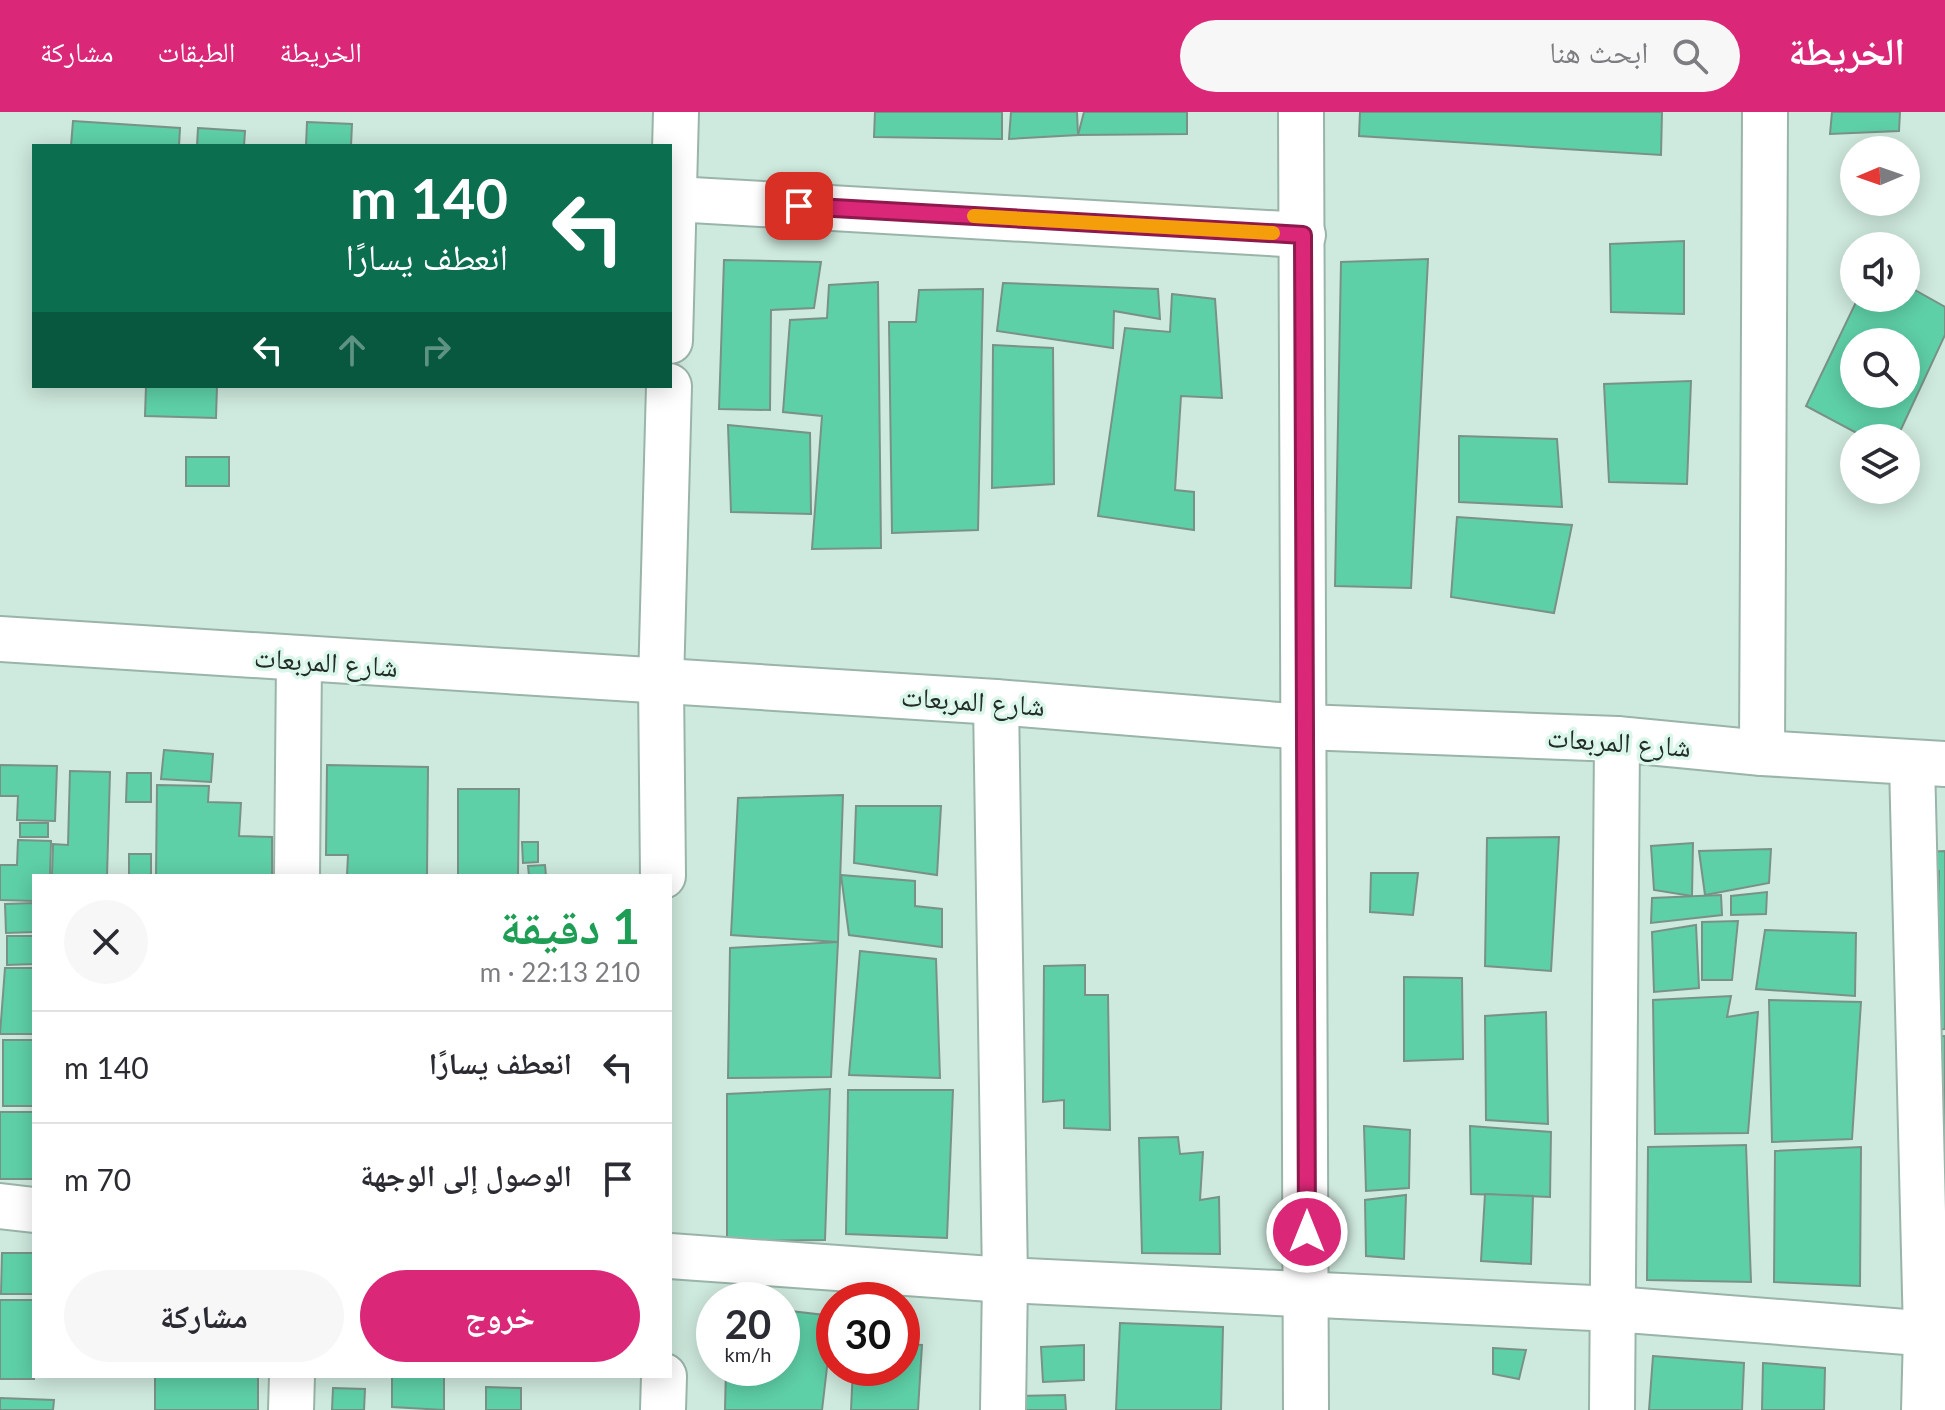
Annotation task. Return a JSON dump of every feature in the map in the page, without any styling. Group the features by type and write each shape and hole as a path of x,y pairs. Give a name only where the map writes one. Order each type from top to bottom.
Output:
{"street":[{"path":"672,270 676,112"},
{"path":"1301,112 1308,1296 1306,1410"},
{"path":"1762,753 1765,112"},
{"path":"674,199 1303,235"},
{"path":"663,874 661,683 669,388"},
{"name":"شارع المربعات","path":"0,639 299,661 996,702 1304,727 1617,739 1762,753 1928,763"},
{"path":"297,874 299,661"},
{"path":"996,702 1005,1280 1003,1410"},
{"path":"1612,1410 1617,739"},
{"path":"1924,1410 1936,1335 1928,763"},
{"path":"0,1206 32,1210"},
{"path":"672,1256 1005,1280 1614,1309 1936,1335"},
{"path":"291,1410 292,1378"},
{"path":"663,1410 664,1378"}],"building":[{"path":"875,112 1002,112 1002,139 874,137"},
{"path":"1011,112 1077,112 1078,135 1009,139"},
{"path":"1084,112 1187,112 1187,134 1078,135"},
{"path":"1360,112 1662,112 1661,155 1359,136"},
{"path":"1832,112 1900,112 1899,131 1830,134"},
{"path":"73,121 180,128 179,144 71,144"},
{"path":"307,122 352,124 351,144 306,144"},
{"path":"198,128 245,131 244,144 197,144"},
{"path":"1684,241 1684,314 1611,312 1610,244"},
{"path":"1428,259 1411,588 1335,586 1341,262"},
{"path":"724,260 821,262 814,308 771,310 770,410 719,409"},
{"path":"878,282 881,548 812,549 822,416 783,412 790,320 827,318 829,285"},
{"path":"1003,283 1158,289 1160,319 1114,311 1113,348 997,331"},
{"path":"983,289 978,530 892,533 889,322 916,322 919,290"},
{"path":"1920,293 1945,307 1945,335 1920,389 1920,328 1844,328 1851,312 1920,312"},
{"path":"1172,294 1215,299 1222,398 1181,396 1175,490 1194,492 1194,530 1098,516 1125,328 1170,332"},
{"path":"1840,335 1840,408 1911,408 1904,424 1840,424 1806,406"},
{"path":"993,345 1053,348 1054,484 992,488"},
{"path":"1691,381 1687,484 1609,482 1604,384"},
{"path":"146,388 217,388 216,418 145,416"},
{"path":"728,425 810,433 811,514 731,512"},
{"path":"1459,436 1557,439 1562,507 1459,502"},
{"path":"186,457 229,457 229,486 186,486"},
{"path":"1457,517 1572,525 1554,613 1451,597"},
{"path":"164,750 213,754 211,782 161,779"},
{"path":"0,765 57,766 55,821 17,820 18,796 0,796"},
{"path":"327,765 428,767 427,874 347,874 348,855 326,855"},
{"path":"70,771 110,772 107,874 52,874 53,844 68,845"},
{"path":"127,773 151,773 151,802 126,802"},
{"path":"157,785 209,786 208,802 241,803 239,836 272,837 272,874 156,874"},
{"path":"458,789 519,789 518,874 458,874"},
{"path":"843,795 838,942 731,935 738,798"},
{"path":"856,806 941,806 937,875 854,863"},
{"path":"20,823 48,823 48,837 20,837"},
{"path":"1559,837 1551,971 1485,966 1487,838"},
{"path":"18,840 51,841 50,874 32,874 32,901 0,900 0,865 17,865"},
{"path":"522,842 538,842 538,862 523,863"},
{"path":"1693,843 1692,896 1654,890 1651,846"},
{"path":"1771,849 1769,883 1705,895 1699,851"},
{"path":"1945,851 1945,1029 1934,1030 1939,871 1928,872 1926,852"},
{"path":"129,854 151,854 151,874 129,874"},
{"path":"545,865 546,874 529,874 528,866"},
{"path":"1371,873 1418,873 1413,915 1370,912"},
{"path":"841,875 915,881 915,906 942,909 942,947 849,935"},
{"path":"1767,892 1766,914 1731,915 1731,896"},
{"path":"1721,895 1722,915 1651,923 1652,898"},
{"path":"32,903 32,932 6,933 5,904"},
{"path":"1738,921 1732,980 1702,980 1702,922"},
{"path":"1696,925 1699,988 1654,992 1652,932"},
{"path":"1765,930 1856,933 1855,996 1756,989"},
{"path":"7,936 32,936 32,964 7,965"},
{"path":"838,942 831,1077 728,1078 730,948"},
{"path":"860,951 936,959 940,1078 849,1075"},
{"path":"1085,965 1085,995 1108,995 1110,1130 1064,1128 1064,1100 1043,1102 1044,966"},
{"path":"5,968 32,968 32,1034 0,1034"},
{"path":"1404,977 1462,978 1463,1059 1404,1061"},
{"path":"1731,996 1727,1017 1758,1012 1748,1133 1655,1134 1653,1000"},
{"path":"1769,1000 1861,1002 1852,1139 1772,1142"},
{"path":"1546,1012 1548,1124 1486,1120 1485,1016"},
{"path":"1945,1036 1945,1145 1936,1144 1935,1037"},
{"path":"3,1040 32,1040 32,1106 3,1106"},
{"path":"830,1089 825,1240 727,1241 727,1094"},
{"path":"848,1090 953,1090 947,1238 846,1234"},
{"path":"0,1112 32,1112 32,1179 0,1179"},
{"path":"1364,1126 1410,1130 1409,1188 1366,1191"},
{"path":"1470,1126 1551,1132 1550,1197 1471,1194"},
{"path":"1178,1137 1180,1154 1203,1152 1200,1200 1219,1197 1220,1254 1142,1253 1139,1138"},
{"path":"1746,1145 1751,1282 1647,1280 1648,1147"},
{"path":"1861,1147 1860,1286 1774,1282 1775,1151"},
{"path":"1485,1194 1533,1196 1531,1264 1481,1261"},
{"path":"1406,1195 1404,1259 1366,1256 1365,1200"},
{"path":"2,1253 32,1253 32,1294 1,1294"},
{"path":"0,1300 32,1300 34,1379 0,1379"},
{"path":"800,1312 816,1314 816,1386 825,1386 822,1410 725,1410 726,1386 800,1386"},
{"path":"1120,1323 1223,1327 1221,1410 1116,1410"},
{"path":"1084,1345 1084,1380 1043,1382 1041,1347"},
{"path":"1493,1348 1526,1350 1519,1379 1493,1374"},
{"path":"1653,1356 1744,1363 1742,1410 1649,1410"},
{"path":"1763,1363 1825,1368 1824,1410 1762,1410"},
{"path":"155,1378 258,1378 258,1410 155,1410"},
{"path":"392,1378 444,1378 444,1410 392,1407"},
{"path":"852,1386 919,1386 918,1410 851,1410"},
{"path":"486,1387 521,1388 521,1410 486,1410"},
{"path":"333,1388 365,1389 364,1410 332,1410"},
{"path":"1065,1395 1066,1410 1017,1410 1017,1396"},
{"path":"0,1398 54,1400 53,1410 0,1410"}],"slow traffic":[{"path":"974,216 1273,233"}],"route":[{"path":"799,206 1303,235 1307,1232"}]}
